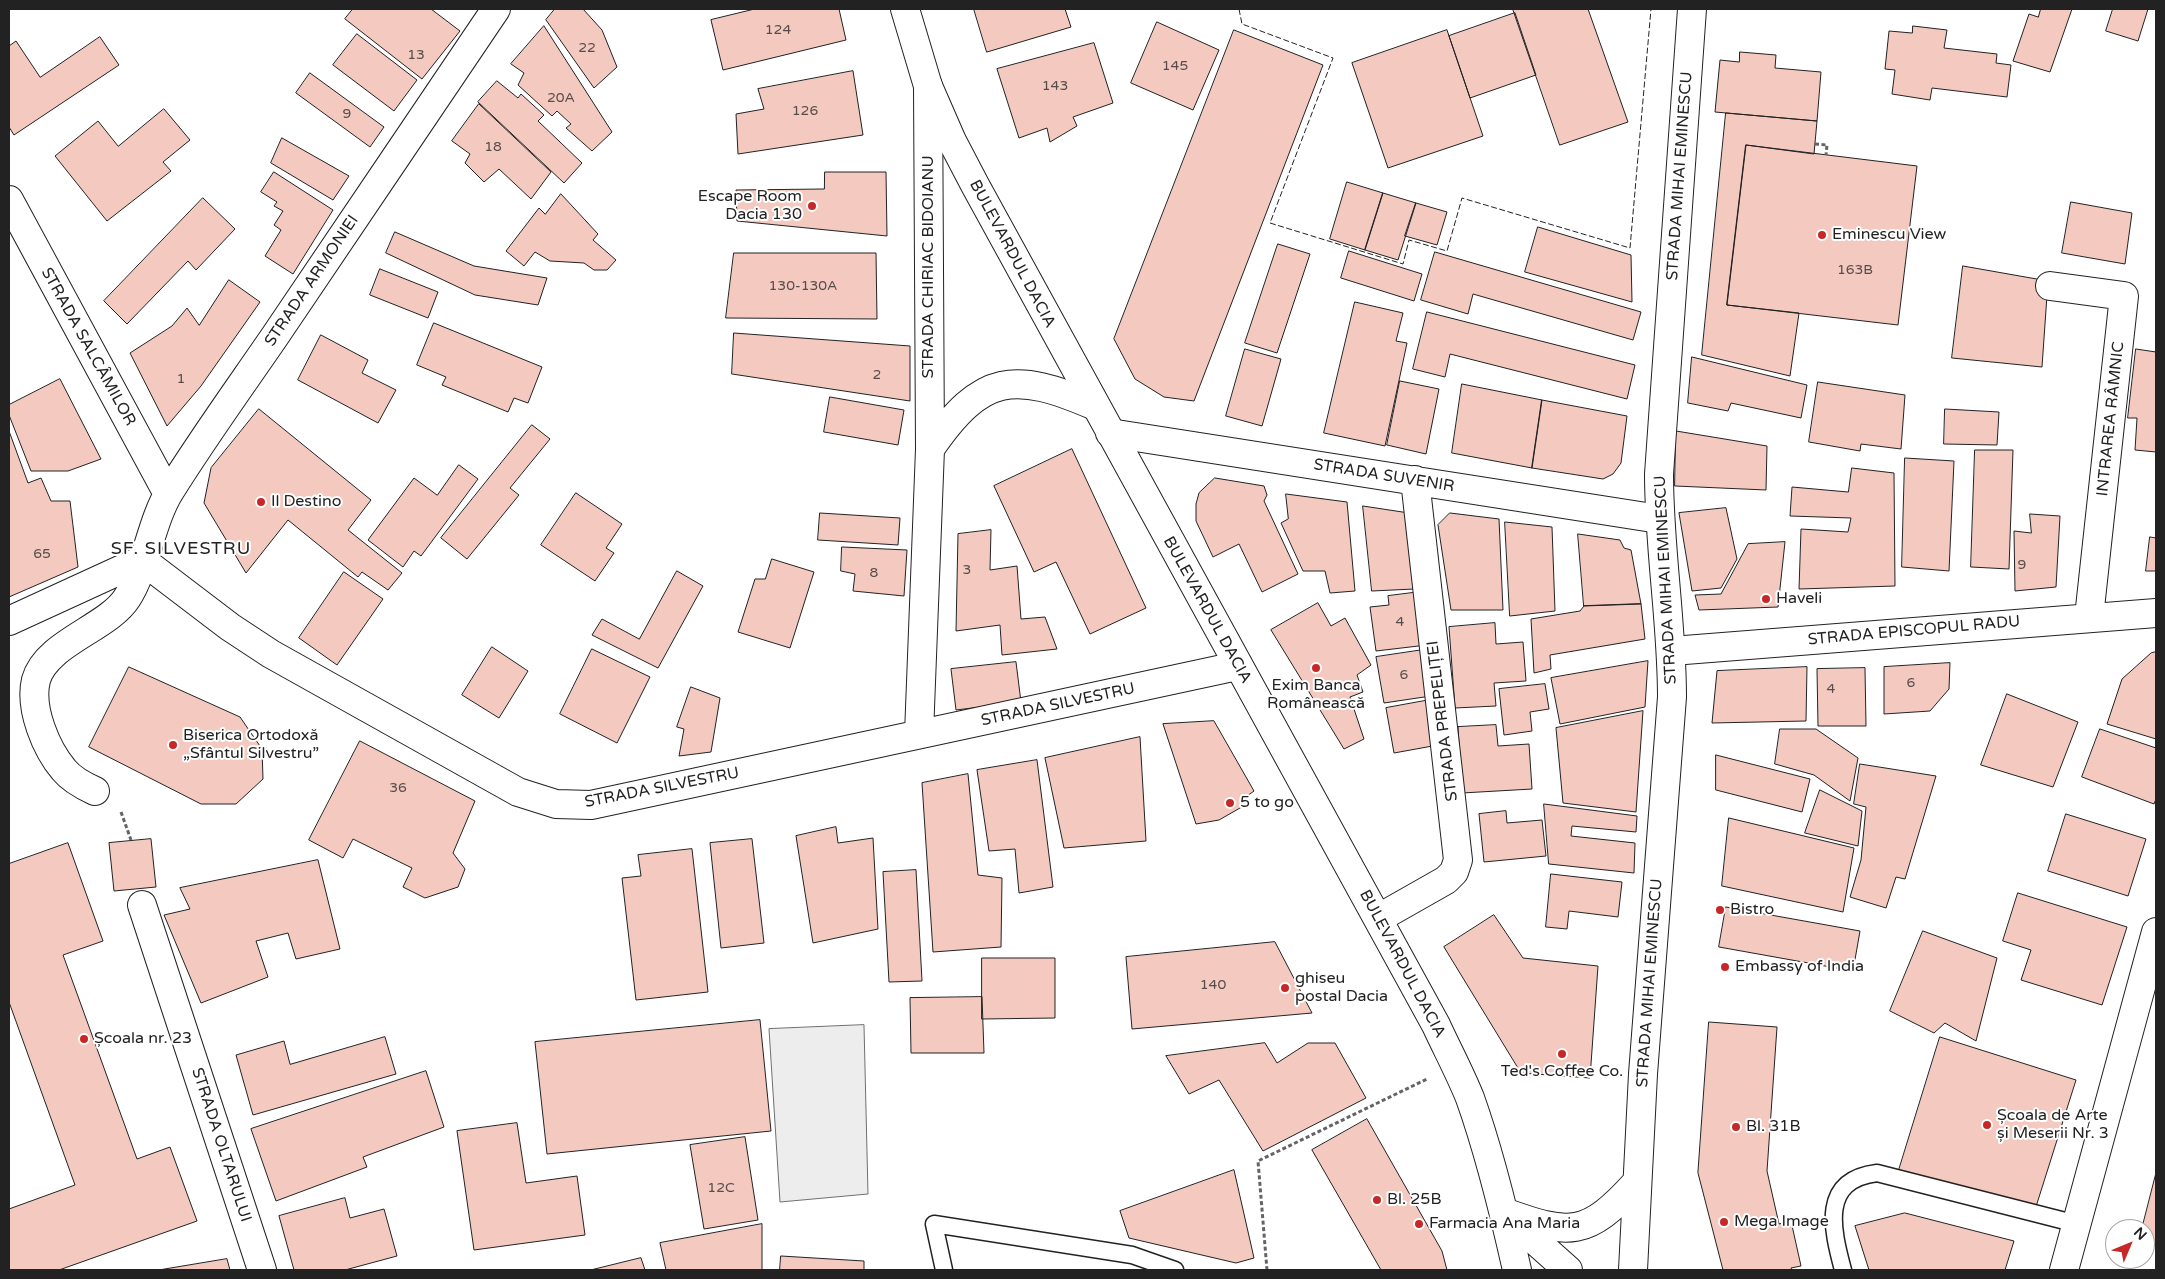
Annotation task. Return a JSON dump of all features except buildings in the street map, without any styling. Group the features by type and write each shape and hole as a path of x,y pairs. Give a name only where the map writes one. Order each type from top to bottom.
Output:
{"street":[{"name":"STRADA ARMONIEI","path":"142,560 168,494 496,9"},
{"name":"BULEVARDUL DACIA","path":"904,9 928,86 975,185 1237,666 1379,918 1455,1065 1480,1126 1518,1270"},
{"name":"STRADA MIHAI EMINESCU","path":"1633,1270 1636,1183 1652,946 1671,732 1672,651 1659,519 1662,421 1692,9"},
{"name":"STRADA CHIRIAC BIDOIANU","path":"919,734 930,449 928,86"},
{"name":"STRADA SALCÂMILOR","path":"9,200 168,494"},
{"name":"INTRAREA RÂMNIC","path":"2050,286 2124,296 2089,617"},
{"path":"930,449 948,423 968,403 991,389 1016,384 1038,385 1095,406"},
{"name":"STRADA SUVENIR","path":"1110,433 1659,519"},
{"name":"STRADA PREPELIȚEI","path":"1379,918 1446,880 1454,872 1458,860 1415,480"},
{"path":"9,621 142,560"},
{"path":"95,791 81,784 65,772 52,752 37,711 34,695 36,679 51,658 80,633 108,618 119,608 128,596 142,560"},
{"name":"STRADA SILVESTRU","path":"142,560 230,627 270,654 518,792 556,804 591,805 1237,666"},
{"name":"STRADA EPISCOPUL RADU","path":"1672,651 2156,613"},
{"name":"STRADA OLTARULUI","path":"142,905 262,1270"},
{"path":"2064,1270 2156,932"},
{"path":"1504,1212 1546,1226 1560,1229 1577,1228 1594,1222 1613,1208 1636,1183"},
{"path":"1504,1212 1568,1270"}],"lane":[{"path":"1843,1270 1834,1224 1836,1199 1850,1180 1862,1175 1877,1173 2077,1224"},
{"path":"944,1270 934,1224 1132,1255 1175,1270"}],"path":[{"path":"1815,144 1827,146 1826,155"},
{"path":"1267,1270 1258,1161 1455,1065"}],"shaded area":[{"path":"864,1025 868,1194 780,1202 769,1029"}],"fence":[{"path":"1239,9 1242,24 1333,58 1270,223 1403,264 1409,240 1447,251 1462,198 1630,248 1651,9"}],"place":[{"name":"Escape Room Dacia 130","path":"812,206"},
{"name":"Eminescu View","path":"1822,235"},
{"name":"Il Destino","path":"261,502"},
{"name":"Haveli","path":"1766,599"},
{"name":"Exim Banca Românească","path":"1316,668"},
{"name":"Biserica Ortodoxă „Sfântul Silvestru”","path":"173,745"},
{"name":"5 to go","path":"1230,803"},
{"name":"Bistro","path":"1720,910"},
{"name":"Embassy of India","path":"1725,967"},
{"name":"ghiseu postal Dacia","path":"1285,988"},
{"name":"Școala nr. 23","path":"84,1039"},
{"name":"Ted's Coffee Co.","path":"1562,1054"},
{"name":"Școala de Arte și Meserii Nr. 3","path":"1987,1125"},
{"name":"Bl. 31B","path":"1736,1127"},
{"name":"Bl. 25B","path":"1377,1200"},
{"name":"Mega Image","path":"1724,1222"},
{"name":"Farmacia Ana Maria","path":"1419,1224"}],"district":[{"name":"SF. SILVESTRU","path":"181,549"}]}
